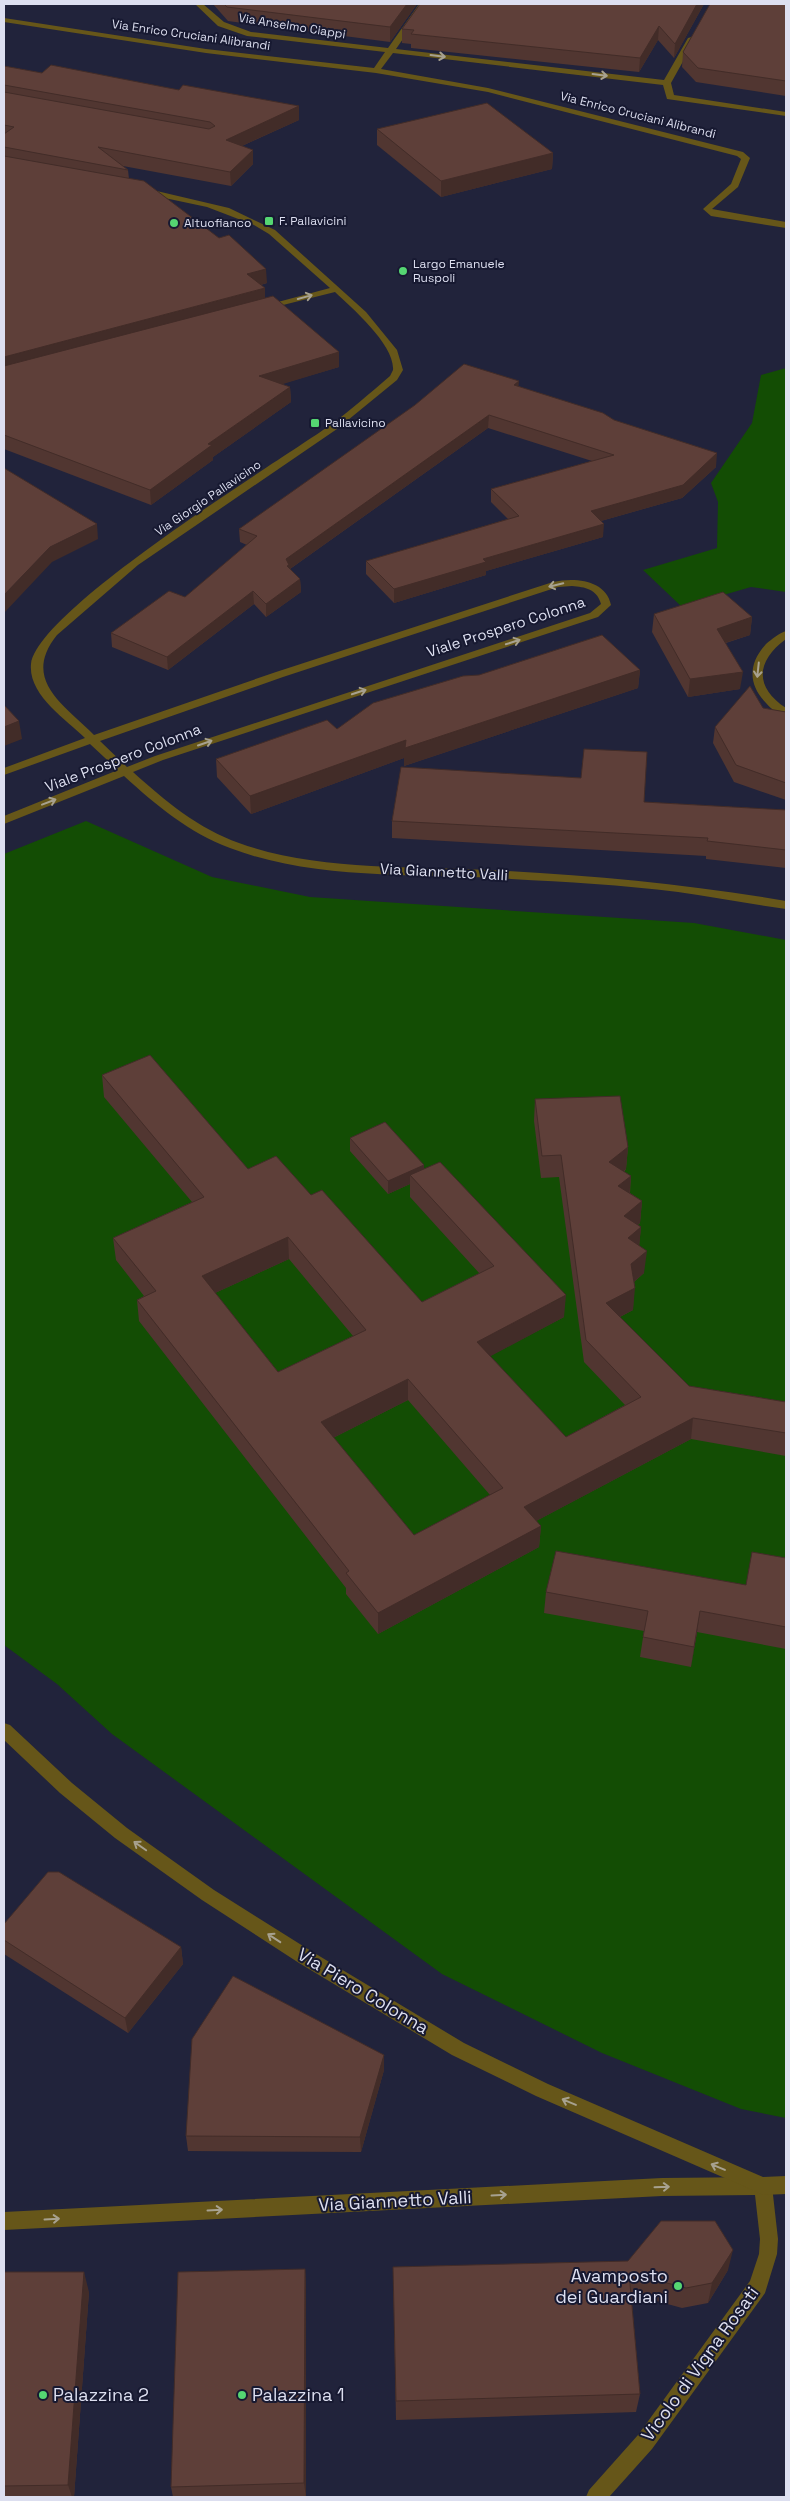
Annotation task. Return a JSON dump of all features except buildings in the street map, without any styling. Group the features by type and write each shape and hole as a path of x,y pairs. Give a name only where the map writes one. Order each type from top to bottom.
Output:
{"street":[{"name":"Via Anselmo Ciappi","path":"199,4 221,24 237,31 390,50"},
{"path":"376,71 423,4"},
{"name":"Via Enrico Cruciani Alibrandi","path":"4,20 197,50 376,71 488,90 740,154 746,158 746,161 735,185 707,209 711,213 721,216 786,225"},
{"path":"667,83 696,30"},
{"name":"Via Enrico Cruciani Alibrandi","path":"390,50 667,83 670,97 786,114"},
{"name":"Via Giorgio Pallavicino","path":"126,771 45,693 37,674 38,657 44,644 53,633 134,563 334,427 394,378 398,370 398,362 378,328 277,237 254,220 210,205 131,189"},
{"path":"252,311 335,290"},
{"name":"Viale Prospero Colonna","path":"4,772 91,739 330,657 557,584 580,583 599,590 606,598 606,605 602,610 581,620 363,690 126,771 4,820"},
{"path":"786,634 762,654 756,673 757,682 765,697 786,712"},
{"name":"Via Giannetto Valli","path":"126,771 175,812 206,833 240,848 279,859 342,867 605,882 729,896 786,905"},
{"name":"Via Piero Colonna","path":"4,1730 66,1788 121,1833 208,1894 313,1962 475,2057 542,2090 762,2186"},
{"name":"Via Giannetto Valli","path":"4,2221 662,2186 786,2185"},
{"name":"Vicolo di Vigna Rosati","path":"596,2497 644,2442 758,2286 766,2268 769,2246 762,2186"}],"green space":[{"path":"786,368 786,592 751,587 682,607 643,570 717,548 718,502 711,483 752,423 761,375"},
{"path":"86,821 212,877 310,897 694,923 786,940 786,2118 741,2109 602,2053 442,1974 112,1734 57,1684 4,1645 4,854"}],"place":[{"name":"F. Pallavicini","path":"269,221"},
{"name":"Altuofianco","path":"174,223"},
{"name":"Largo Emanuele Ruspoli","path":"403,271"},
{"name":"Pallavicino","path":"315,423"},
{"name":"Avamposto dei Guardiani","path":"678,2286"},
{"name":"Palazzina 2","path":"43,2395"},
{"name":"Palazzina 1","path":"242,2395"}]}
